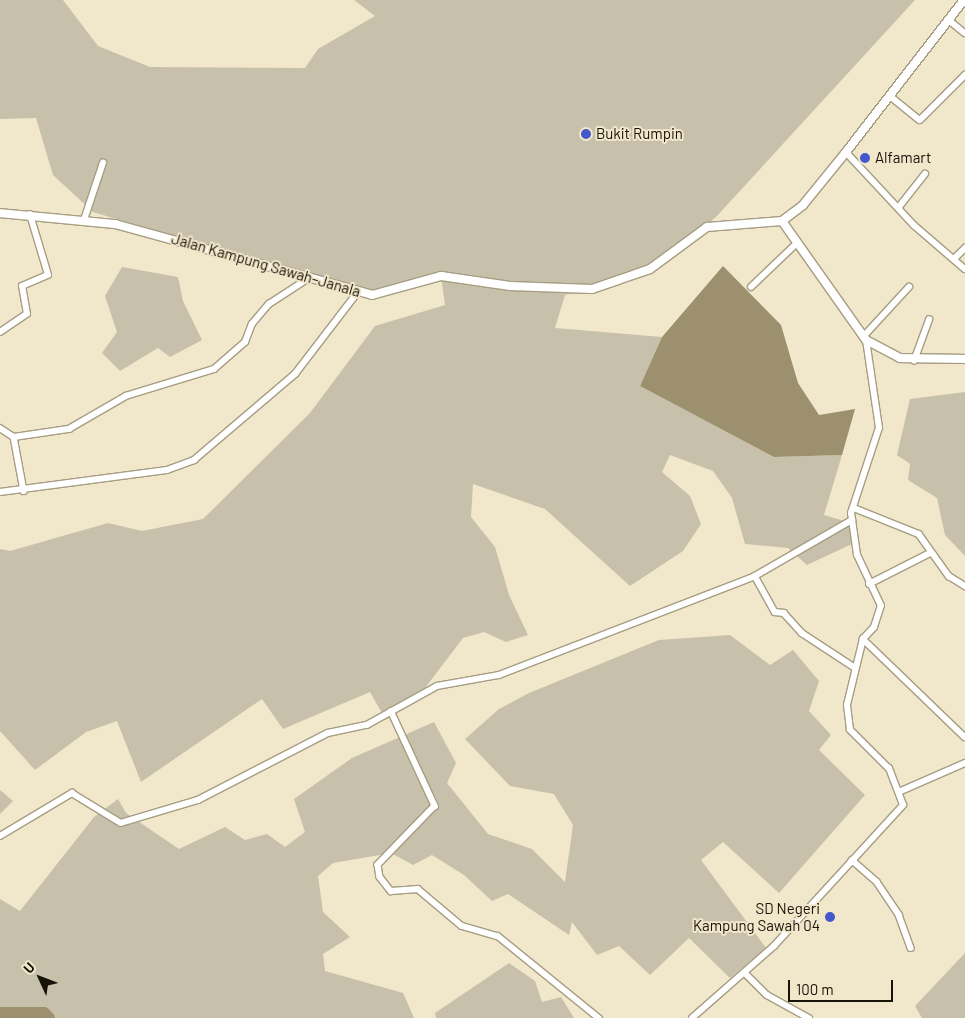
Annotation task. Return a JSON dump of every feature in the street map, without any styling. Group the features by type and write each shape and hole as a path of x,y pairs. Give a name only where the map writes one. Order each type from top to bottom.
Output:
{"main road":[{"path":"964,0 950,21 803,205 782,221 796,244 865,338 914,361 965,360"},
{"name":"Jalan Kampung Sawah–Janala","path":"0,213 84,220 147,231 358,292 385,295 441,276 510,286 592,289 650,269 708,227 782,221"}],"street":[{"path":"950,21 965,33"},
{"path":"890,96 920,120 965,75"},
{"path":"846,152 899,207 965,269"},
{"path":"84,220 102,163"},
{"path":"899,207 925,174"},
{"path":"0,332 27,314 22,286 48,275 30,214"},
{"path":"752,287 796,244"},
{"path":"954,259 965,248"},
{"path":"0,428 14,437 69,428 126,396 214,369 245,342 252,324 270,304 309,278"},
{"path":"692,1018 746,974 904,805 901,791 889,769 850,730 847,705 854,667 862,639 874,627 881,606 881,598 869,584 857,555 852,520 879,428 865,338 908,287"},
{"path":"0,492 24,491 167,470 205,453 295,374 358,292"},
{"path":"914,361 929,320"},
{"path":"14,437 24,491"},
{"path":"854,508 919,534 930,553 965,586"},
{"path":"0,836 72,793 121,823 147,819 198,800 328,734 367,725 437,686 499,675 755,576 852,520"},
{"path":"869,584 930,553"},
{"path":"755,576 775,612 784,613 802,634 854,667"},
{"path":"862,639 965,737"},
{"path":"391,711 435,806 378,865 380,876 391,891 418,889 462,926 498,936 599,1018"},
{"path":"901,791 965,763"},
{"path":"852,860 888,898 911,948"},
{"path":"746,974 767,995 809,1018"}],"shaded area":[{"path":"0,0 63,0 98,46 150,67 305,68 318,49 375,16 354,0 915,0 716,217 667,257 625,282 565,295 555,328 662,337 640,386 774,457 842,455 824,515 851,523 854,543 807,565 788,548 745,544 732,498 713,471 670,455 662,472 690,496 701,524 683,551 630,586 545,509 473,484 471,517 495,547 509,595 528,635 506,642 484,632 463,638 422,692 386,720 370,692 283,729 262,699 141,782 117,721 86,732 35,770 0,731 0,549 10,551 108,523 142,531 203,519 310,413 375,326 445,305 441,276 365,294 93,212 53,175 36,118 0,119"},
{"path":"723,266 781,325 798,383 819,415 855,409 842,455 774,457 640,386 662,337"},
{"path":"122,267 178,277 183,301 202,340 170,357 158,348 120,371 102,353 117,332 105,296"},
{"path":"965,392 965,556 945,535 937,498 908,480 910,464 897,455 910,399"},
{"path":"730,635 770,665 793,650 819,681 809,711 831,735 819,750 865,795 779,893 723,842 701,860 766,948 730,978 689,938 650,975 619,946 597,955 572,922 569,935 508,894 492,901 464,875 432,855 413,865 391,853 333,863 318,876 323,912 350,937 323,954 325,971 403,993 414,1018 0,1018 0,899 20,911 94,817 118,799 126,813 179,849 225,827 245,840 267,834 285,847 305,832 294,799 352,758 434,722 456,763 447,783 488,834 532,849 565,882 573,825 554,794 510,786 465,739 499,709 529,693 659,640"},
{"path":"0,790 13,801 0,814"},
{"path":"965,953 965,1018 922,1018 915,1006"},
{"path":"509,963 535,981 542,1002 561,997 574,1018 436,1018 435,1013"}],"waterway":[{"path":"0,1013 44,1013 49,1018"}],"place":[{"name":"Bukit Rumpin","path":"586,134"},
{"name":"Alfamart","path":"865,158"},
{"name":"SD Negeri Kampung Sawah 04","path":"830,917"}]}
